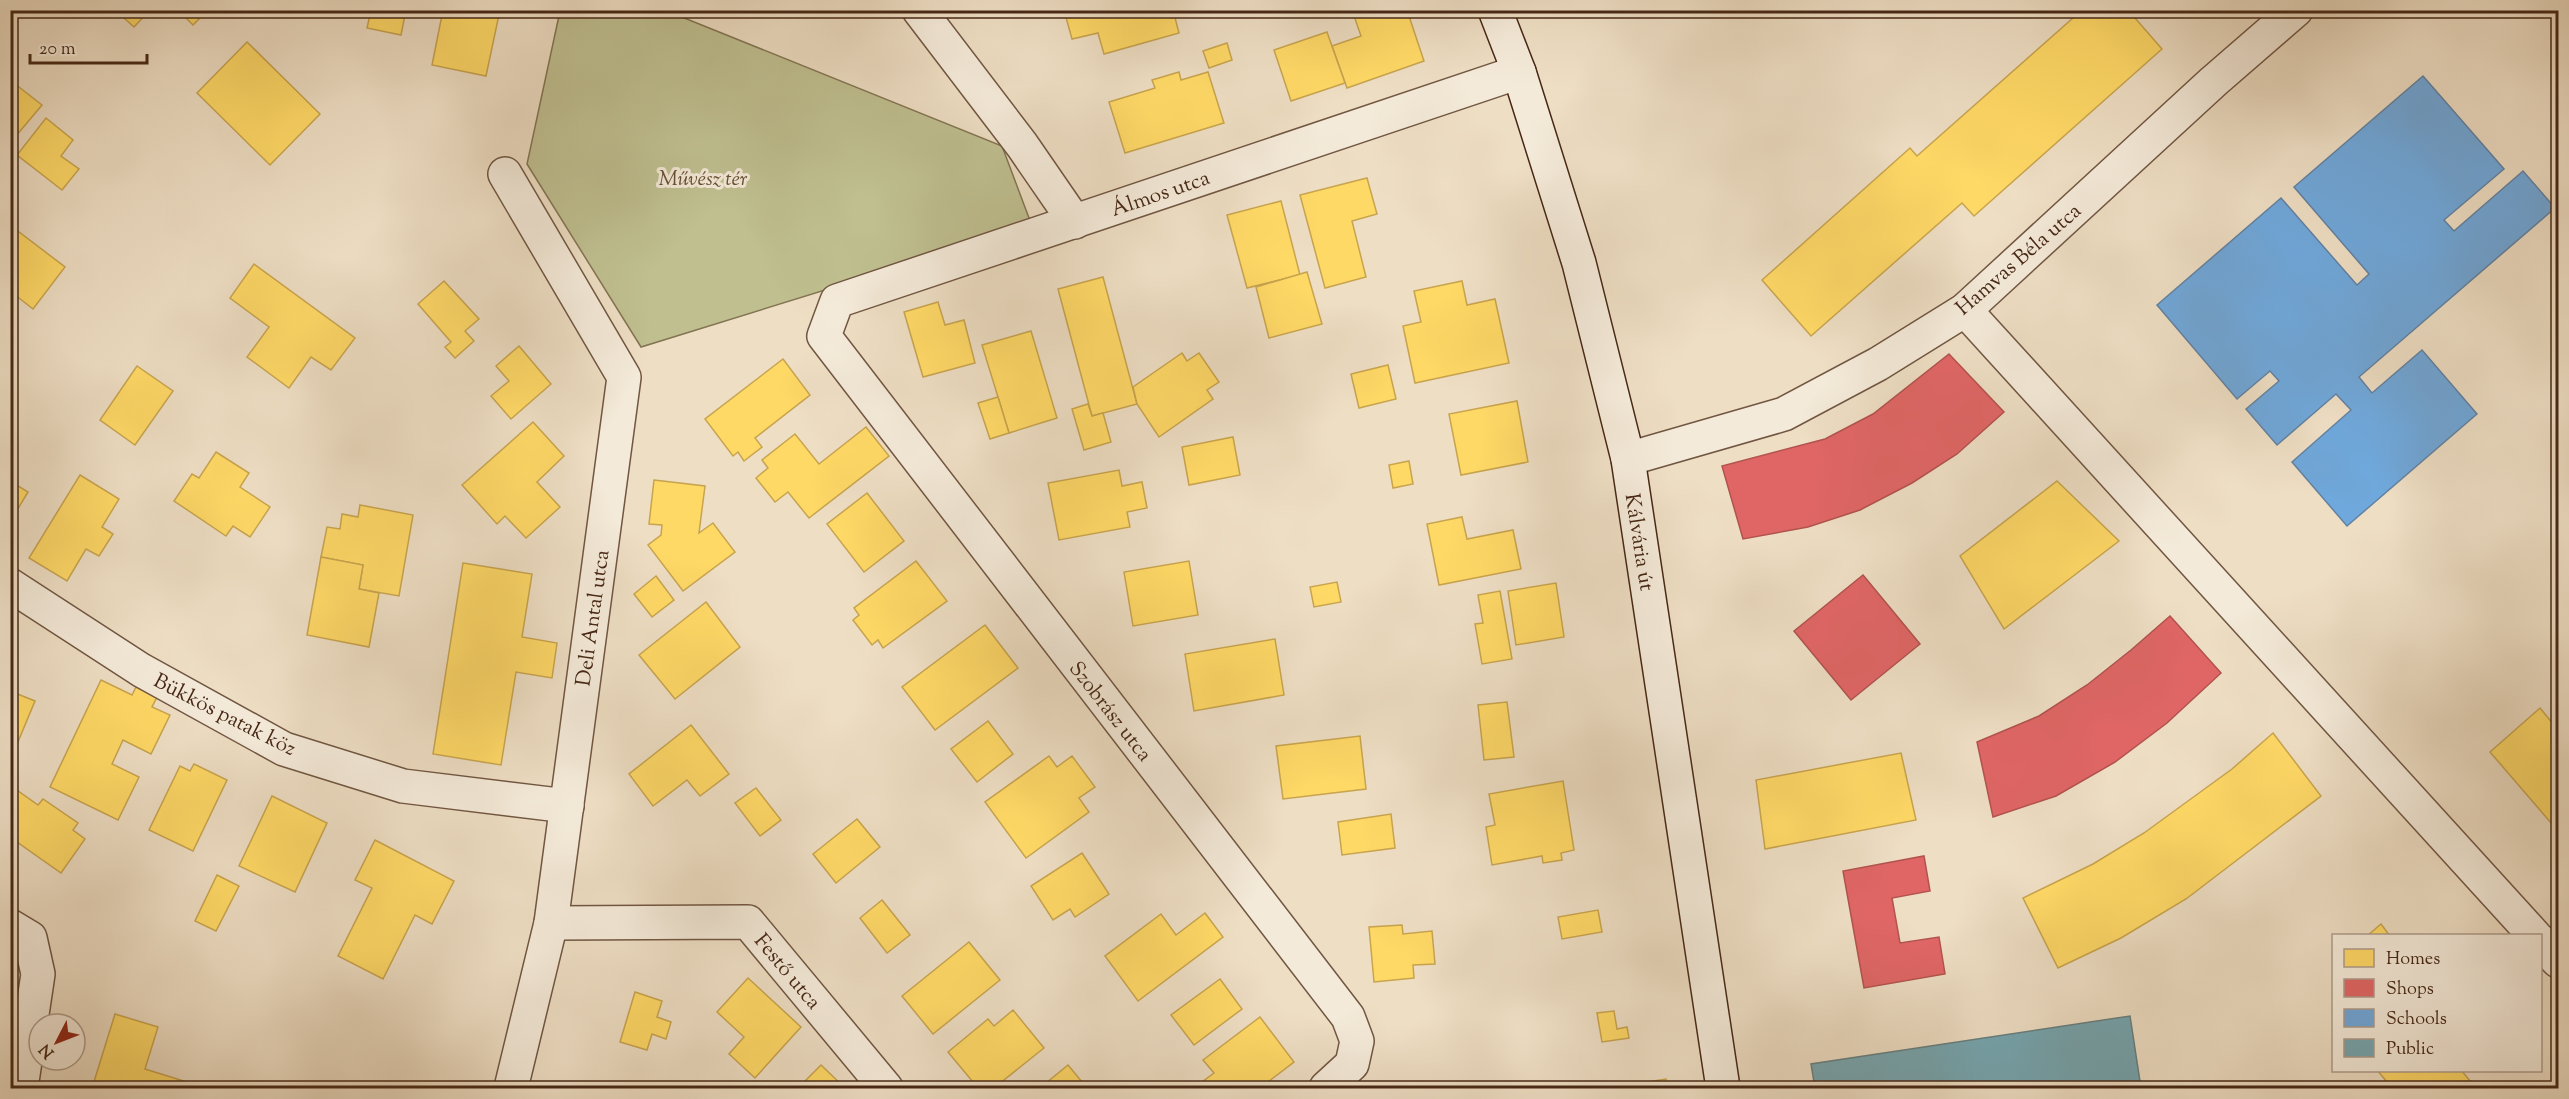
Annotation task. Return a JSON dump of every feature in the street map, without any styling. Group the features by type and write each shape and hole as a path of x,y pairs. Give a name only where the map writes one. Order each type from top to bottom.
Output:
{"street":[{"path":"919,10 1022,145 1075,222"},
{"name":"Kálvária út","path":"1495,10 1519,72 1579,263 1628,459 1723,1089"},
{"name":"Hamvas Béla utca","path":"1628,459 1784,414 1878,364 1965,310 2213,82 2296,10"},
{"name":"Álmos utca","path":"824,336 837,301 1519,72"},
{"name":"Deli Antal utca","path":"505,174 624,377 551,923 511,1089"},
{"path":"1965,310 2533,934"},
{"name":"Szobrász utca","path":"824,336 1348,1017 1358,1041 1352,1064 1326,1089"},
{"name":"Bükkös patak köz","path":"10,585 141,670 284,749 403,786 567,806"},
{"name":"Festő utca","path":"551,923 748,922 886,1089"},
{"path":"10,926 30,938 38,974 21,1089"},
{"path":"2542,942 2559,961"}],"green space":[{"name":"Művész tér","path":"560,11 667,11 1002,146 1032,226 641,347 527,164"}],"building: Homes":[{"path":"115,10 150,10 134,27"},
{"path":"178,10 208,10 193,25"},
{"path":"371,10 406,10 401,35 367,28"},
{"path":"443,10 500,10 486,76 432,65"},
{"path":"1064,10 1173,10 1179,33 1104,54 1098,33 1072,39"},
{"path":"1362,10 1407,10 1424,61 1347,88 1332,46 1361,36 1353,13"},
{"path":"2082,10 2128,10 2162,49 1974,216 1962,203 1811,336 1762,280 1910,148 1917,156"},
{"path":"1327,32 1345,83 1291,101 1274,50"},
{"path":"247,42 320,114 270,165 197,93"},
{"path":"1227,43 1232,60 1209,68 1203,51"},
{"path":"1179,72 1181,80 1208,72 1224,123 1125,153 1109,102 1155,88 1152,80"},
{"path":"10,80 42,105 10,143"},
{"path":"46,118 73,140 61,156 79,169 62,190 17,155"},
{"path":"1367,178 1377,214 1352,221 1366,277 1325,288 1300,195"},
{"path":"1281,201 1300,275 1247,288 1227,215"},
{"path":"10,225 65,267 33,309 10,291"},
{"path":"254,264 355,338 331,370 311,357 289,388 247,357 269,327 230,298"},
{"path":"1307,272 1322,324 1269,338 1256,287"},
{"path":"1103,277 1137,404 1092,416 1058,289"},
{"path":"444,281 479,319 465,331 474,341 455,358 445,347 451,342 418,304"},
{"path":"1462,281 1467,305 1495,299 1509,363 1415,383 1403,326 1421,322 1414,291"},
{"path":"938,302 945,325 964,320 975,363 923,377 904,312"},
{"path":"1031,331 1057,418 1009,433 982,345"},
{"path":"519,346 551,384 511,419 491,396 509,381 496,366"},
{"path":"1182,353 1187,361 1199,353 1219,382 1207,390 1213,399 1159,437 1137,404 1133,387"},
{"path":"783,359 810,395 755,438 762,447 744,461 738,452 733,456 705,419"},
{"path":"1388,365 1396,399 1359,408 1351,374"},
{"path":"137,366 173,391 135,445 100,420"},
{"path":"998,397 1009,433 990,439 978,403"},
{"path":"1517,401 1528,462 1461,475 1449,414"},
{"path":"1088,404 1092,416 1103,413 1111,442 1084,450 1072,409"},
{"path":"533,422 564,456 537,482 560,507 526,538 505,516 497,524 462,485"},
{"path":"866,427 889,456 809,518 788,492 775,502 756,478 768,468 762,460 795,434 819,464"},
{"path":"1233,437 1240,475 1189,485 1182,447"},
{"path":"216,452 249,473 240,487 270,507 250,537 233,526 226,536 174,501 192,474 199,478"},
{"path":"1409,461 1413,484 1393,488 1389,465"},
{"path":"1119,470 1122,486 1142,482 1147,508 1127,512 1130,527 1059,540 1048,483"},
{"path":"80,475 119,499 102,527 113,534 99,556 86,549 67,581 29,558"},
{"path":"654,480 705,486 699,533 713,523 735,552 683,591 648,545 661,535 662,525 649,524"},
{"path":"10,481 28,492 10,522"},
{"path":"2057,481 2119,541 2004,629 1960,556"},
{"path":"867,493 904,541 864,572 827,524"},
{"path":"360,505 413,515 399,596 359,589 363,565 321,557 327,527 340,529 342,514 358,517"},
{"path":"1462,517 1467,539 1513,530 1521,569 1439,585 1427,524"},
{"path":"321,557 363,565 359,589 379,593 369,647 307,635"},
{"path":"916,561 947,601 883,648 878,640 872,645 853,620 859,615 854,608"},
{"path":"1189,561 1198,615 1133,626 1124,572"},
{"path":"463,563 532,574 522,637 557,643 552,678 516,672 501,765 433,754"},
{"path":"656,576 674,600 652,617 634,594"},
{"path":"1337,582 1341,602 1314,607 1310,587"},
{"path":"1556,583 1564,637 1516,645 1508,591"},
{"path":"1500,591 1512,659 1482,664 1475,624 1483,623 1478,595"},
{"path":"706,602 740,647 675,699 639,655"},
{"path":"985,625 1018,668 935,730 902,687"},
{"path":"1275,639 1284,695 1194,711 1185,654"},
{"path":"101,680 132,695 136,687 157,697 152,707 170,715 151,754 123,740 112,764 139,777 118,820 50,787"},
{"path":"10,691 35,701 15,749 10,747"},
{"path":"1507,702 1514,757 1484,760 1478,705"},
{"path":"2540,708 2558,730 2558,831 2490,752"},
{"path":"988,721 1013,754 977,782 951,749"},
{"path":"691,725 729,774 700,796 687,780 653,806 629,774"},
{"path":"2273,733 2321,796 2186,899 2121,938 2058,968 2023,898 2093,864 2144,833 2232,769"},
{"path":"1360,736 1366,789 1283,799 1276,746"},
{"path":"1901,753 1916,820 1765,849 1756,780"},
{"path":"1049,756 1057,767 1072,756 1095,787 1079,798 1089,812 1026,858 985,802"},
{"path":"194,764 227,780 193,851 149,830 180,766 190,771"},
{"path":"1563,781 1574,850 1561,853 1562,860 1543,863 1542,856 1492,865 1486,827 1495,825 1489,794"},
{"path":"14,788 38,805 43,799 78,823 73,830 85,839 61,873 10,837 10,793"},
{"path":"756,788 781,820 760,836 735,803"},
{"path":"272,796 327,823 295,892 239,866"},
{"path":"1391,814 1395,848 1342,855 1338,822"},
{"path":"857,819 880,847 836,883 813,854"},
{"path":"375,840 454,881 432,924 415,915 383,979 338,956 372,888 355,880"},
{"path":"1082,853 1109,894 1075,917 1070,909 1053,920 1031,886"},
{"path":"217,875 239,886 216,931 195,921"},
{"path":"882,900 910,935 887,953 860,918"},
{"path":"1598,910 1602,932 1562,939 1558,917"},
{"path":"1205,913 1223,937 1138,1001 1105,956 1161,914 1176,935"},
{"path":"2381,924 2388,934 2369,934"},
{"path":"1402,925 1403,934 1432,931 1435,964 1413,965 1414,978 1374,982 1369,927"},
{"path":"969,942 1000,980 933,1034 902,996"},
{"path":"748,978 801,1027 755,1078 729,1054 744,1037 717,1012"},
{"path":"1220,979 1242,1009 1194,1045 1171,1015"},
{"path":"635,992 662,1001 657,1017 671,1022 666,1039 652,1034 647,1050 620,1042"},
{"path":"1013,1010 1044,1048 994,1088 978,1088 948,1052 988,1019 994,1026"},
{"path":"1614,1011 1617,1029 1627,1027 1629,1038 1602,1042 1597,1013"},
{"path":"115,1014 158,1027 145,1069 206,1088 92,1088"},
{"path":"1260,1017 1294,1062 1260,1088 1207,1088 1202,1082 1214,1073 1203,1060"},
{"path":"821,1065 845,1088 798,1088"},
{"path":"1068,1065 1087,1088 1040,1088"},
{"path":"2379,1072 2463,1072 2476,1088 2392,1088"},
{"path":"1666,1079 1667,1088 1607,1088"}],"building: Shops":[{"path":"1949,354 2004,412 1957,454 1912,483 1860,510 1808,527 1743,539 1722,466 1825,439 1873,414"},
{"path":"1863,575 1920,644 1851,700 1794,631"},
{"path":"2170,616 2221,673 2167,723 2115,762 2056,796 1993,817 1977,742 2039,716 2087,685"},
{"path":"1924,856 1930,891 1892,898 1900,943 1939,937 1945,974 1864,988 1843,871"}],"building: Schools":[{"path":"2423,76 2504,169 2444,220 2454,231 2523,171 2555,208 2359,377 2372,393 2422,350 2477,414 2347,526 2292,462 2351,410 2336,394 2277,445 2246,409 2279,381 2270,371 2237,399 2157,305 2281,198 2357,285 2369,274 2294,187"}],"building: Public":[{"path":"2130,1016 2141,1088 1815,1088 1811,1064"}]}
